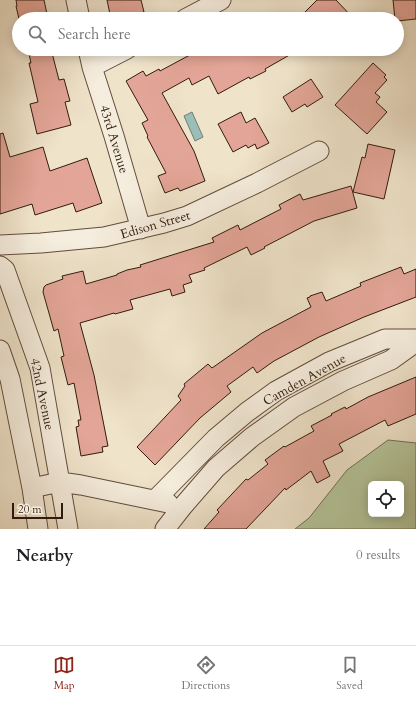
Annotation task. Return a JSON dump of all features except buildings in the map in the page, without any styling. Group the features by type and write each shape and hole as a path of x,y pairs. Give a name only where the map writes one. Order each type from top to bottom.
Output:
{"street":[{"path":"76,0 79,12"},
{"path":"199,12 222,0"},
{"name":"43rd Avenue","path":"90,58 141,228"},
{"name":"Edison Street","path":"0,245 104,237 164,223 187,216 257,183 319,150"},
{"name":"42nd Avenue","path":"0,266 5,270 40,368 68,529"},
{"name":"Camden Avenue","path":"155,500 216,438 247,412 276,391 329,362 385,339 416,340"},
{"name":"Camden Avenue","path":"165,529 182,506 216,468 252,437 294,407 343,381 391,360 416,340"},
{"path":"0,350 10,379 32,488 38,529"},
{"path":"32,488 60,482 182,506"}],"green space":[{"path":"388,440 416,443 416,529 295,529 309,518 347,470"}],"water":[{"path":"192,112 203,137 195,141 184,116"}]}
